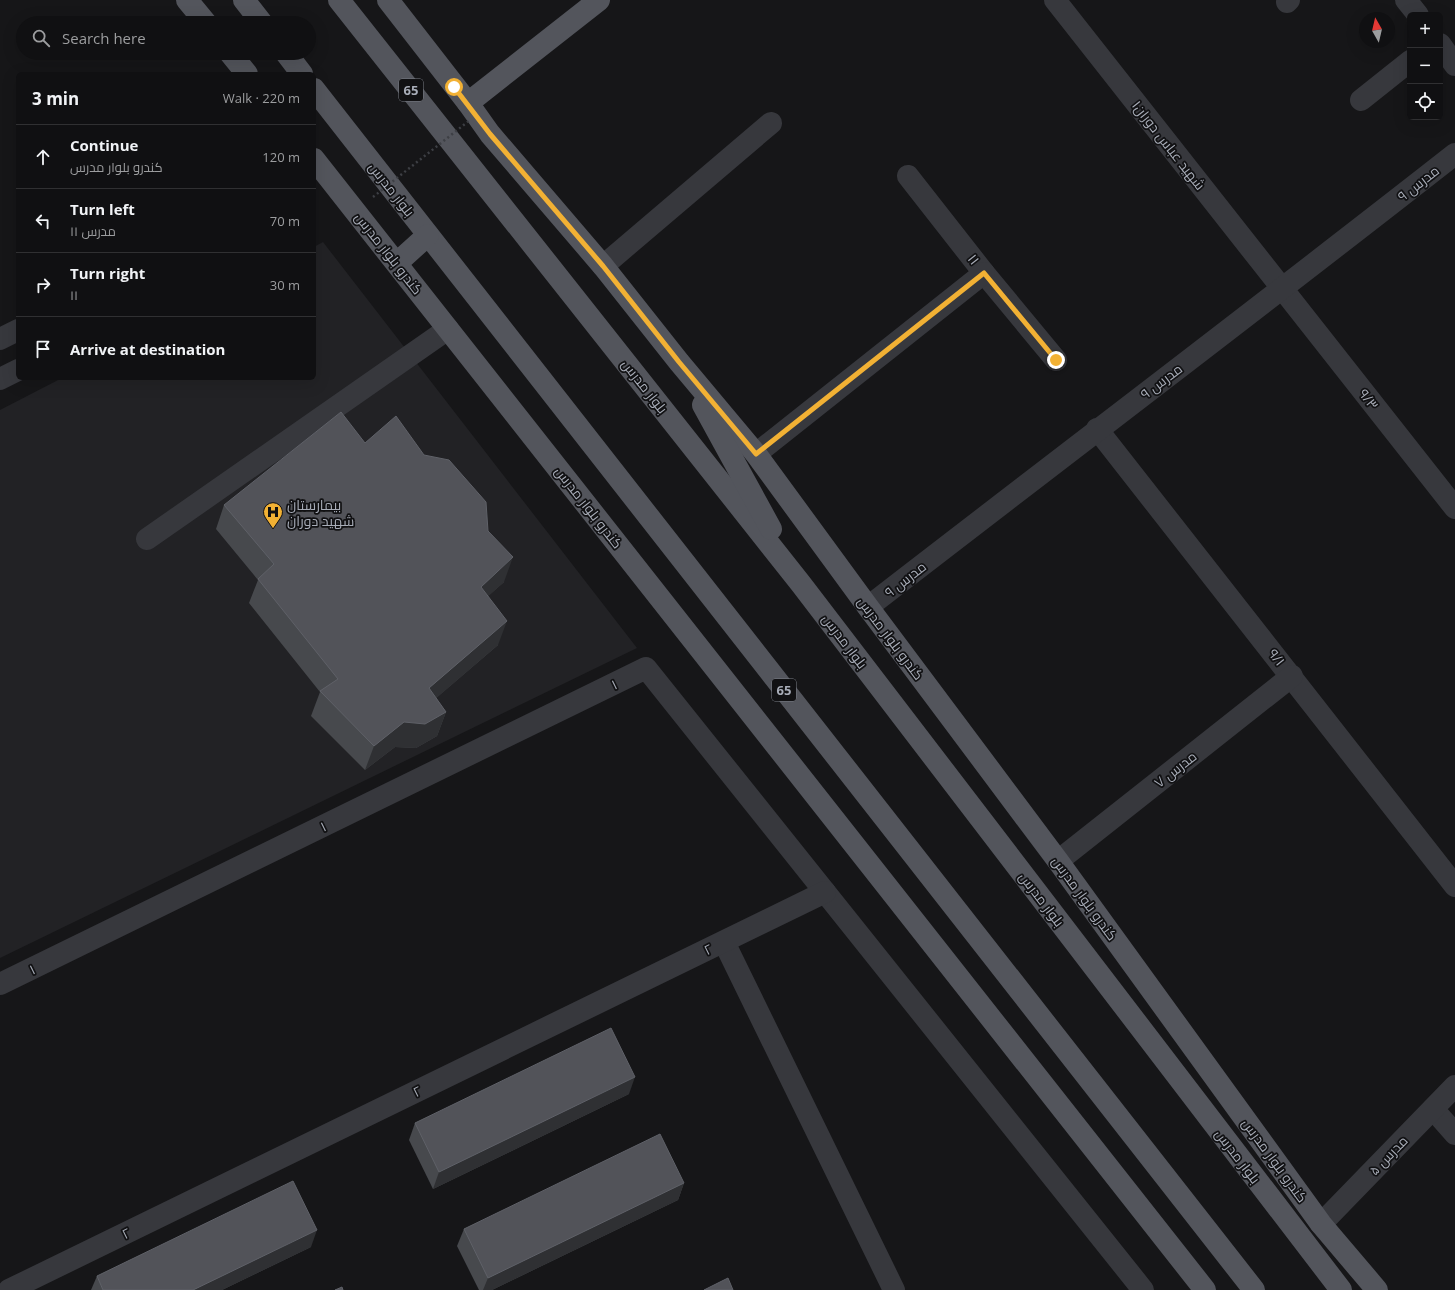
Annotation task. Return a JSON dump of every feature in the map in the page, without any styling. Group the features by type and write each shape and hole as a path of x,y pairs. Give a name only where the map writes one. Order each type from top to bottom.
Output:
{"main road":[{"path":"187,0 200,16"},
{"path":"244,0 257,16"},
{"name":"بلوار مدرس","path":"339,0 801,584 1341,1290"},
{"name":"کندرو بلوار مدرس","path":"388,0 469,112 490,134 603,266 679,362 756,454 868,607 1058,861 1322,1224 1377,1290"},
{"path":"469,112 599,0"},
{"path":"235,60 244,72"},
{"path":"291,60 300,72"},
{"name":"بلوار مدرس","path":"316,92 1254,1290"},
{"name":"کندرو بلوار مدرس","path":"316,161 1205,1290"},
{"path":"397,263 428,235"},
{"path":"679,362 801,584"}],"street":[{"name":"شهید عباس دوران۱","path":"1055,0 1283,289"},
{"path":"1406,0 1416,12"},
{"path":"1443,48 1455,64"},
{"path":"1361,100 1407,63"},
{"path":"603,266 770,123"},
{"name":"مدرس ۹","path":"868,607 1097,429 1283,289 1455,154"},
{"name":"۱۱","path":"908,176 984,273 1056,360"},
{"path":"756,454 984,273"},
{"name":"۹/۳","path":"1283,289 1455,508"},
{"path":"147,539 448,329"},
{"path":"0,339 16,331"},
{"path":"0,379 16,371"},
{"name":"۹/۱","path":"1097,429 1455,886"},
{"name":"۱","path":"0,984 646,668 825,892"},
{"name":"مدرس ۷","path":"1058,861 1292,676"},
{"path":"825,892 1143,1290"},
{"name":"۲","path":"9,1290 825,892"},
{"path":"724,942 894,1290"},
{"name":"مدرس ۵","path":"1322,1224 1455,1086"},
{"path":"1433,1109 1455,1134"}],"path":[{"path":"373,198 469,112"}],"shaded area":[{"name":"بیمارستان شهید دوران","path":"323,242 637,648 0,958 0,410 58,380 316,380 316,246"}],"building":[{"path":"341,412 365,443 396,416 424,455 449,460 486,502 488,531 513,557 481,587 507,621 429,688 446,712 425,724 404,722 374,746 320,691 338,679 258,579 274,564 224,505"},
{"path":"611,1028 635,1077 439,1172 415,1123"},
{"path":"660,1134 684,1183 488,1278 464,1229"},
{"path":"293,1181 317,1230 193,1290 103,1290 97,1276"},
{"path":"728,1278 733,1290 704,1290"},
{"path":"342,1287 343,1290 335,1290"}],"place":[{"name":"بیمارستان شهید دوران","path":"273,529"}],"route":[{"path":"454,87 468,103 490,134 603,266 679,362 756,454 984,273 1056,360"}]}
